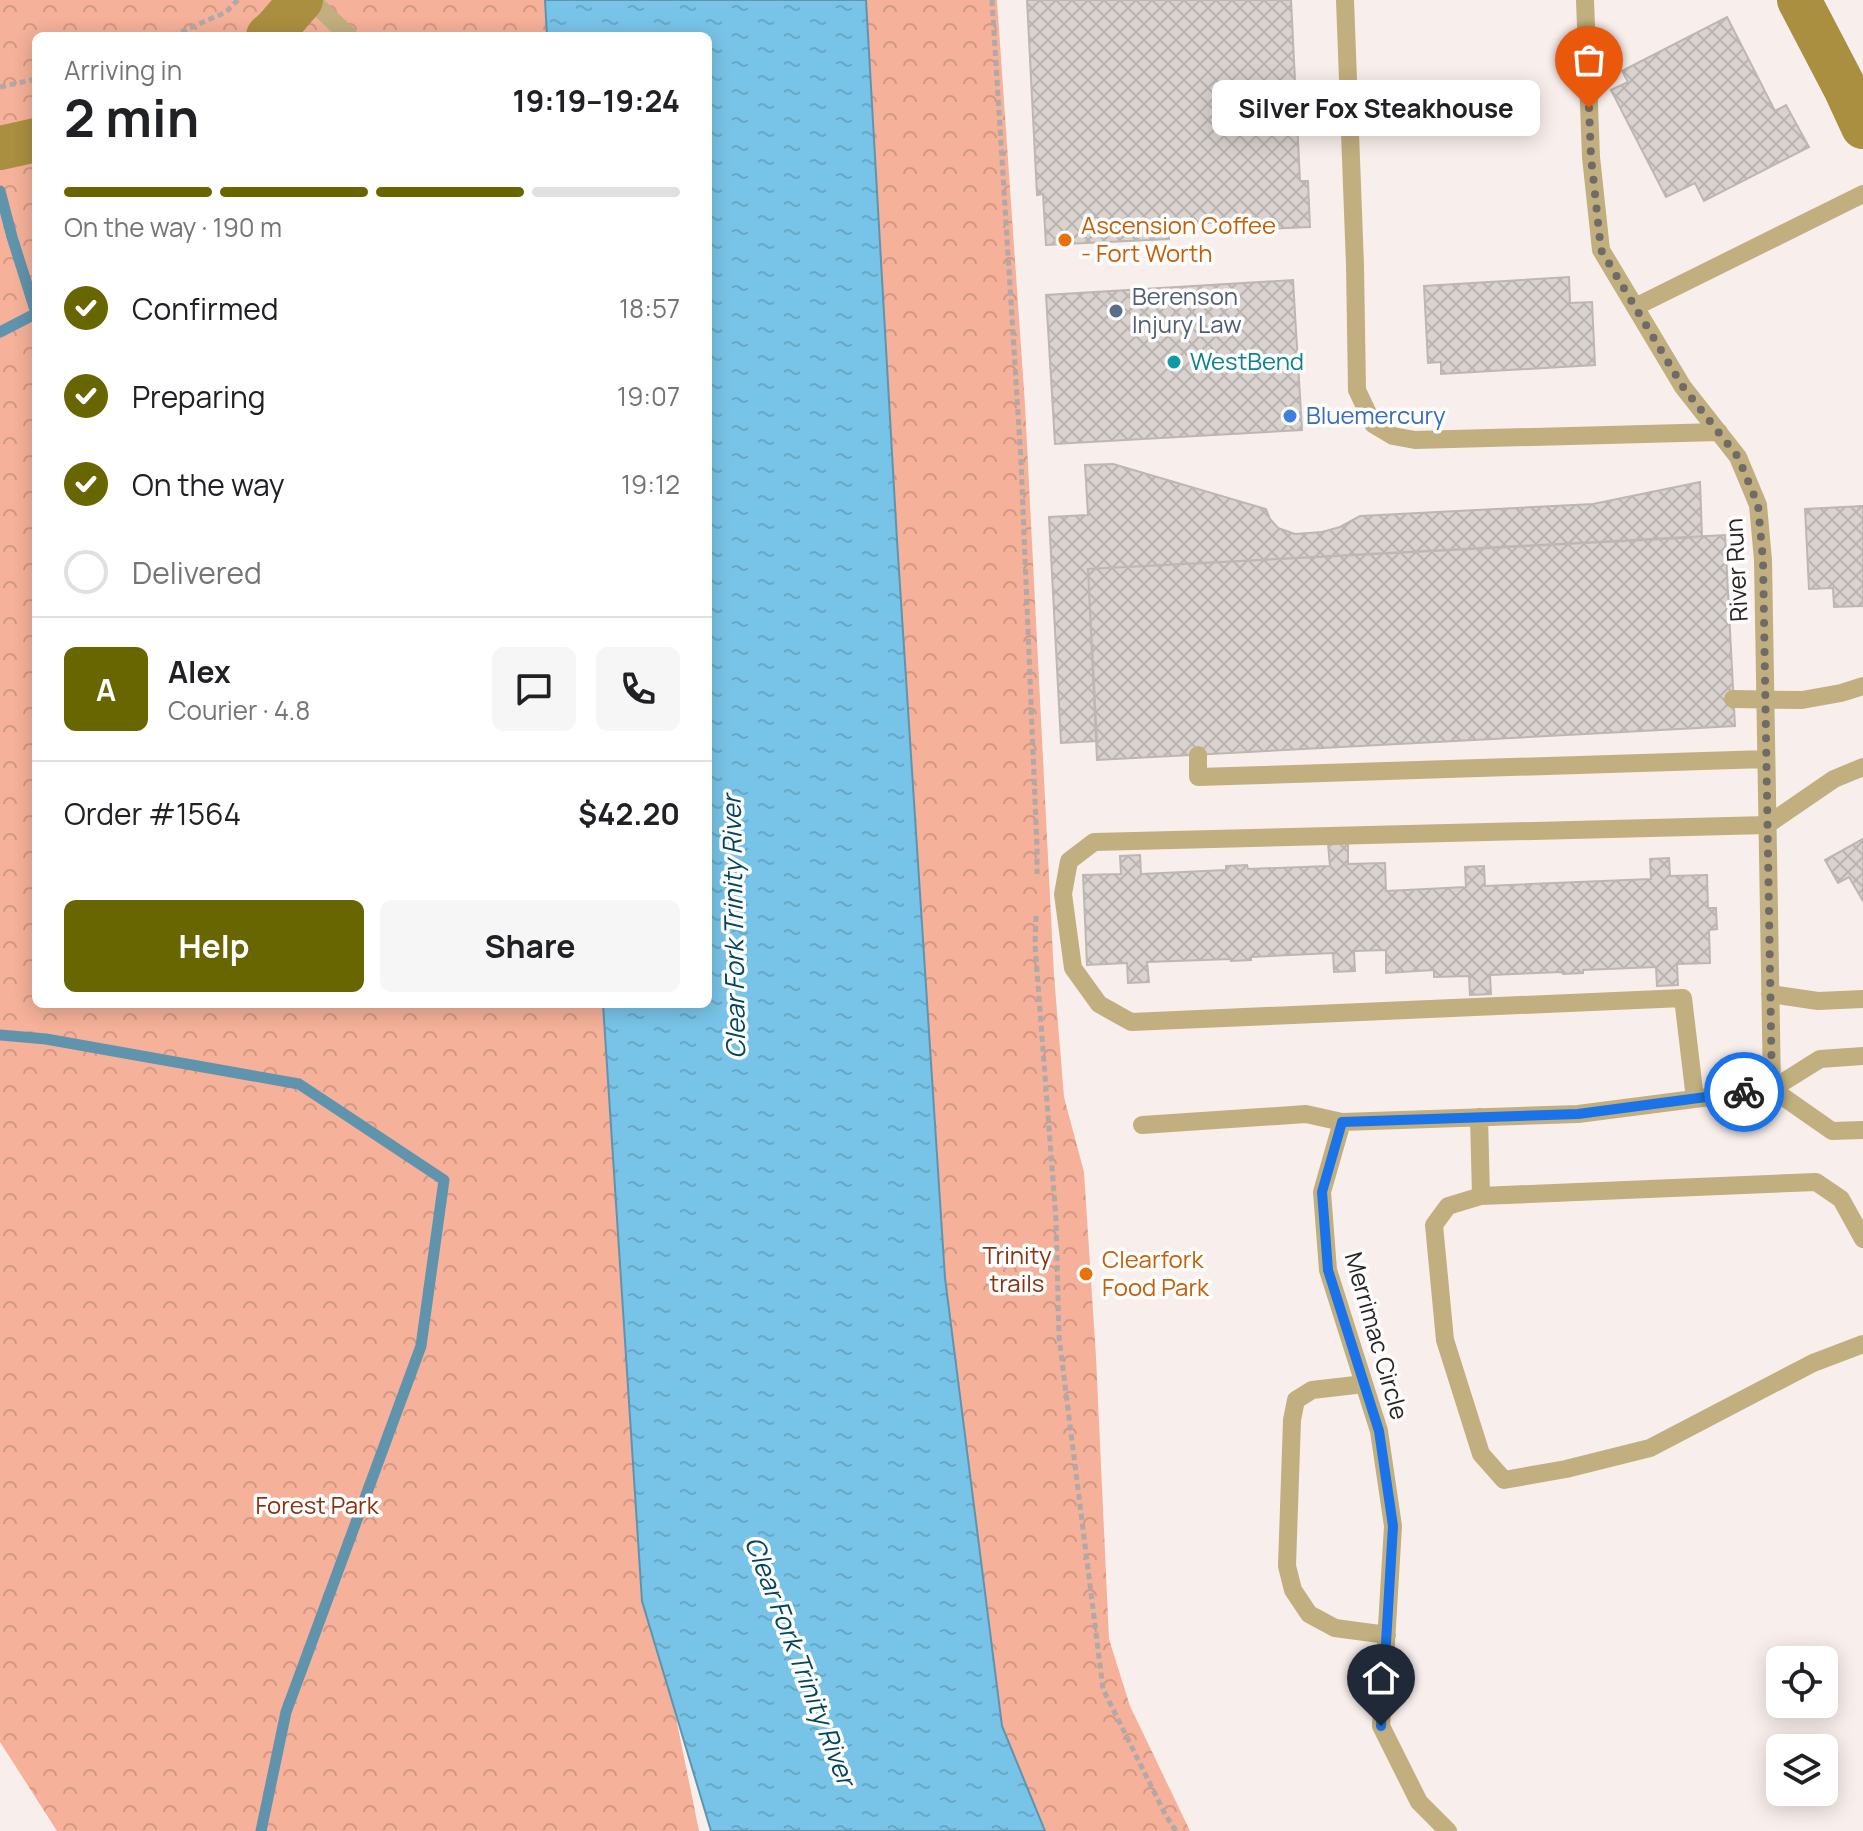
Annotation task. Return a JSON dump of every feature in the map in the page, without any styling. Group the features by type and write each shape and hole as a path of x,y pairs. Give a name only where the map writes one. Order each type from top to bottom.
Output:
{"main road":[{"path":"273,32 301,0"},
{"path":"1799,0 1863,127"},
{"path":"0,148 32,141"}],"lane":[{"path":"311,0 345,32"},
{"path":"1345,0 1357,390 1373,424 1393,436 1415,440 1719,432"},
{"name":"River Run","path":"1585,0 1591,157 1601,250 1683,387 1738,457 1758,505 1763,560 1772,1089"},
{"path":"1635,307 1863,194"},
{"path":"1733,699 1802,700 1863,686"},
{"path":"1198,755 1198,777 1766,759"},
{"path":"1695,1099 1683,998 1131,1022 1099,1004 1073,968 1063,894 1069,861 1094,842 1767,825 1834,779 1863,767"},
{"path":"1770,994 1818,1001 1863,999"},
{"path":"1142,1125 1306,1114 1342,1122 1578,1114 1772,1089 1820,1059 1863,1056"},
{"path":"1772,1089 1832,1131 1863,1130"},
{"path":"1479,1117 1481,1196"},
{"name":"Merrimac Circle","path":"1342,1122 1322,1192 1328,1270 1379,1431 1393,1526 1381,1726 1419,1802 1448,1831"},
{"path":"1863,1239 1841,1199 1816,1182 1481,1196 1448,1206 1434,1225 1445,1340 1481,1454 1504,1480 1566,1469 1650,1448 1813,1363 1863,1344"},
{"path":"1364,1384 1312,1390 1296,1400 1292,1420 1287,1566 1293,1590 1309,1614 1335,1628 1387,1635"}],"path":[{"path":"181,32 226,12 238,0"},
{"path":"0,87 32,79"}],"green space":[{"name":"Forest Park","path":"0,0 545,0 547,32 32,32 32,1008 603,1008 638,1531 699,1831 57,1831 0,1742"},
{"name":"Trinity trails","path":"866,0 997,0 1025,405 1054,975 1064,1097 1084,1172 1109,1639 1130,1706 1190,1831 1045,1831 1002,1726 945,1278"}],"water":[{"name":"Clear Fork Trinity River","path":"545,0 866,0 945,1278 1002,1726 1045,1831 711,1831 642,1601 603,1008 712,1008 712,32 547,32"}],"building":[{"path":"1027,0 1291,0 1300,181 1308,181 1310,227 1224,231 1224,222 1168,225 1169,239 1046,245 1043,194 1037,195"},
{"path":"1727,17 1775,111 1786,105 1809,147 1704,201 1695,183 1666,197 1611,90 1628,82 1622,71"},
{"path":"1569,277 1570,303 1592,302 1595,365 1441,374 1441,362 1428,363 1424,286"},
{"name":"WestBend","path":"1293,280 1302,430 1055,444 1046,295"},
{"path":"1113,464 1266,509 1278,528 1295,534 1322,532 1360,516 1593,504 1700,482 1702,537 1088,569 1097,741 1061,743 1049,517 1088,515 1085,465"},
{"path":"1863,506 1863,606 1834,607 1833,588 1809,589 1805,509"},
{"path":"1725,535 1735,726 1097,760 1088,569"},
{"path":"1863,839 1863,901 1849,877 1838,883 1825,860"},
{"path":"1348,843 1348,864 1385,863 1386,891 1466,887 1465,867 1484,866 1485,886 1651,879 1650,859 1669,858 1670,876 1707,875 1708,908 1716,908 1717,929 1709,930 1710,963 1677,964 1678,985 1657,986 1656,967 1583,970 1583,973 1490,975 1491,994 1470,995 1469,976 1434,977 1434,970 1386,973 1386,950 1354,951 1355,971 1334,972 1333,953 1251,957 1251,960 1231,961 1147,962 1149,982 1128,983 1127,963 1087,965 1083,875 1121,874 1120,856 1140,855 1141,874 1226,870 1226,866 1247,865 1248,869 1330,866 1328,844"}],"waterway":[{"path":"0,191 32,300"},
{"path":"0,332 32,316"},
{"path":"0,1035 46,1039 299,1084 444,1180 421,1346 286,1712 261,1831"}],"way so far":[{"path":"1589,108 1601,250 1683,387 1738,457 1758,505 1763,560 1772,1089 1744,1092"}],"place":[{"name":"Silver Fox Steakhouse","path":"1589,108"},
{"name":"Ascension Coffee - Fort Worth","path":"1065,240"},
{"name":"Berenson Injury Law","path":"1116,311"},
{"name":"WestBend","path":"1174,362"},
{"name":"Bluemercury","path":"1290,416"},
{"name":"Clearfork Food Park","path":"1086,1274"}],"route":[{"path":"1381,1726 1393,1526 1379,1431 1328,1270 1322,1192 1342,1122 1578,1114 1744,1092"}]}
